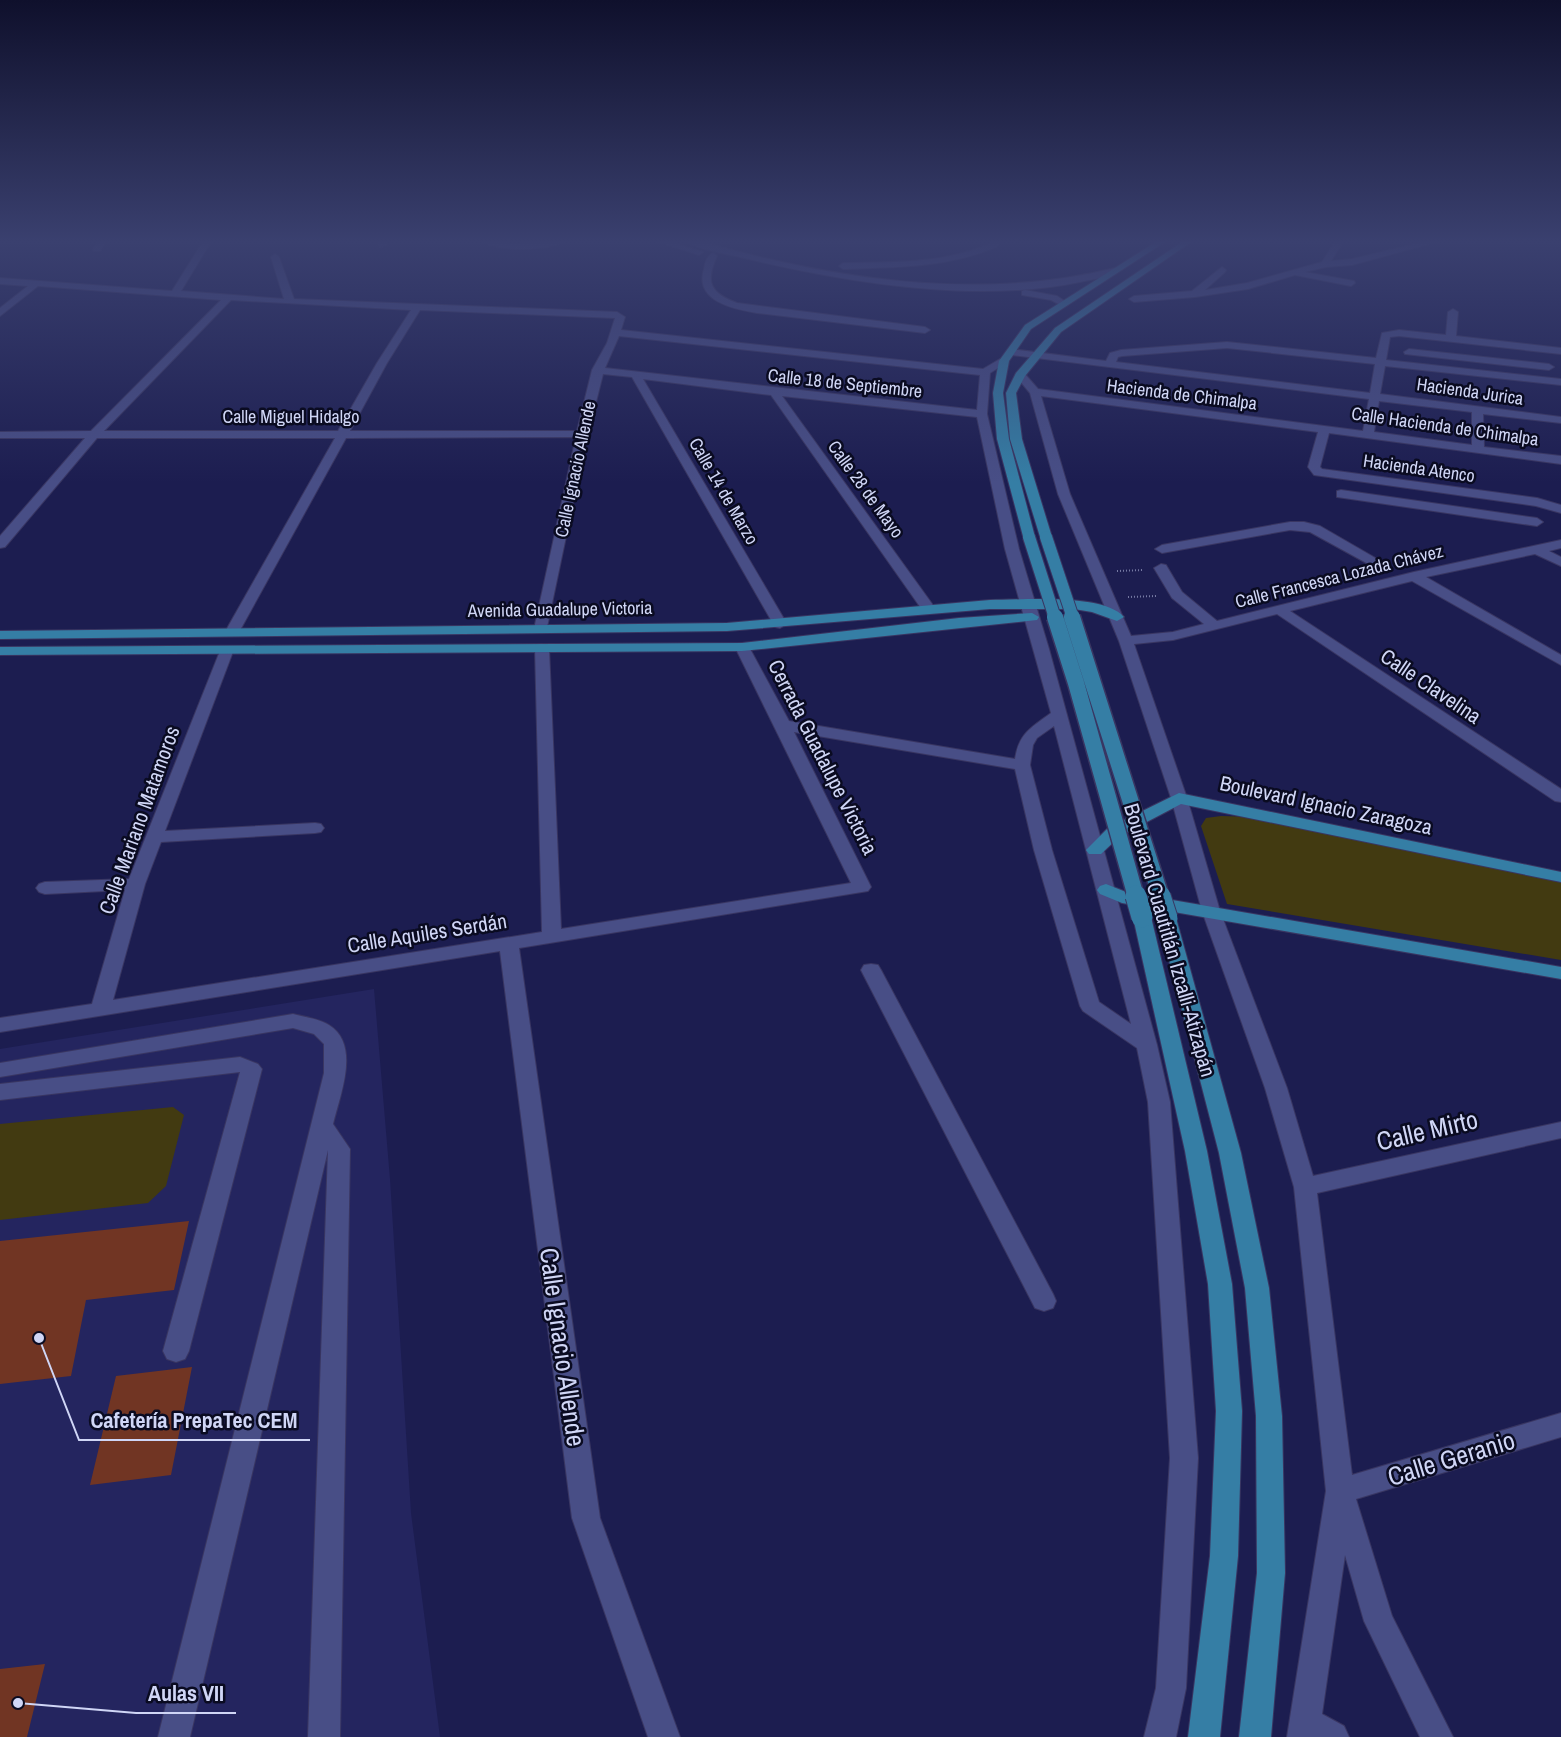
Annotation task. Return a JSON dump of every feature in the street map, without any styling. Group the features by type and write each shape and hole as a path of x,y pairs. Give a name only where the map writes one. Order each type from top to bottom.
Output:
{"main road":[{"name":"Boulevard Cuautitlán Izcalli-Atizapán","path":"1037,321 1028,327 1007,356 998,393 1003,439 1029,537 1076,683 1142,916 1196,1151 1220,1284 1229,1411 1225,1545 1204,1737"},
{"name":"Boulevard Cuautitlán Izcalli-Atizapán","path":"1071,321 1058,330 1036,355 1020,375 1011,393 1016,439 1167,918 1230,1152 1257,1288 1269,1416 1271,1573 1255,1737"},
{"name":"Avenida Guadalupe Victoria","path":"0,635 542,648 742,647 794,644 1081,604 1107,611 1117,617"},
{"name":"Avenida Guadalupe Victoria","path":"0,651 541,629 727,627 780,624 928,608 1030,610"},
{"path":"1095,850 1114,832 1179,798"},
{"name":"Boulevard Ignacio Zaragoza","path":"1179,798 1561,877"},
{"path":"1106,890 1122,897 1561,973"}],"street":[{"path":"0,544 94,435 205,321"},
{"name":"Calle Mariano Matamoros","path":"99,1009 136,884 230,641 382,363 409,321"},
{"path":"619,321 618,333 985,372 1007,356"},
{"path":"854,321 925,330"},
{"path":"1451,338 1453,321"},
{"name":"Calle Ignacio Allende","path":"541,629 597,370 618,333"},
{"path":"1368,434 1385,335 1390,333 1451,338 1561,351"},
{"path":"1110,364 1114,355 1121,352 1218,345 1561,382"},
{"path":"1383,349 1549,367"},
{"name":"Hacienda Jurica","path":"1007,356 1036,355 1375,395 1561,420"},
{"name":"Calle 18 de Septiembre","path":"597,370 982,414"},
{"path":"985,372 982,414 1012,549 1106,890 1147,1045 1159,1102 1184,1458 1171,1688 1160,1737"},
{"name":"Calle 14 de Marzo","path":"636,375 780,624"},
{"path":"1020,375 1035,392 1064,494 1126,641 1179,798 1211,911 1276,1088 1305,1187 1340,1491 1379,1621 1437,1737"},
{"name":"Calle 28 de Mayo","path":"774,392 928,608"},
{"name":"Hacienda de Chimalpa","path":"1035,392 1325,428"},
{"path":"1478,409 1478,449"},
{"name":"Calle Hacienda de Chimalpa","path":"1325,428 1561,460"},
{"name":"Hacienda Atenco","path":"1325,428 1314,467 1318,472 1537,502 1561,509"},
{"name":"Calle Miguel Hidalgo","path":"0,435 582,434"},
{"path":"1427,487 1427,505"},
{"path":"1341,494 1537,522"},
{"path":"1162,549 1290,526 1304,526 1377,563"},
{"name":"Calle Francesca Lozada Chávez","path":"1126,641 1173,636 1414,576 1561,544"},
{"path":"1536,549 1561,562"},
{"path":"1161,569 1177,595 1214,625"},
{"path":"1414,576 1561,661"},
{"name":"Calle Clavelina","path":"1278,609 1561,797"},
{"name":"Cerrada Guadalupe Victoria","path":"742,647 783,724 862,887"},
{"path":"542,648 552,938"},
{"path":"1058,716 1031,735 1025,745 1022,765 1043,850 1090,1006 1147,1045"},
{"path":"783,724 1022,765"},
{"path":"154,837 315,828"},
{"path":"45,888 136,884"},
{"name":"Calle Aquiles Serdán","path":"0,1025 862,887"},
{"name":"Calle Ignacio Allende","path":"509,945 586,1518 664,1737"},
{"path":"871,970 1044,1301"},
{"path":"0,1070 293,1021 321,1029 334,1042 335,1073 174,1737"},
{"path":"0,1092 240,1064 251,1069 176,1351"},
{"path":"322,1125 339,1149 324,1737"},
{"name":"Calle Mirto","path":"1305,1187 1561,1130"},
{"name":"Calle Geranio","path":"1340,1491 1561,1425"},
{"path":"1333,1737 1304,1729 1340,1491"}],"path":[{"path":"1107,571 1161,569"},
{"path":"1118,598 1156,596"}],"shaded area":[{"path":"1257,817 1478,865 1561,878 1561,960 1227,904 1201,826 1206,818"},
{"path":"374,989 390,1179 411,1513 440,1737 0,1737 0,1049"},
{"path":"173,1107 184,1115 166,1186 148,1203 0,1220 0,1124"}],"building":[{"path":"189,1221 174,1290 86,1300 71,1376 0,1384 0,1241"},
{"path":"192,1367 171,1475 90,1485 116,1376"},
{"path":"45,1664 27,1737 0,1737 0,1669"}],"place":[{"name":"Cafetería PrepaTec CEM","path":"39,1338"},
{"name":"Aulas VII","path":"18,1703"}]}
